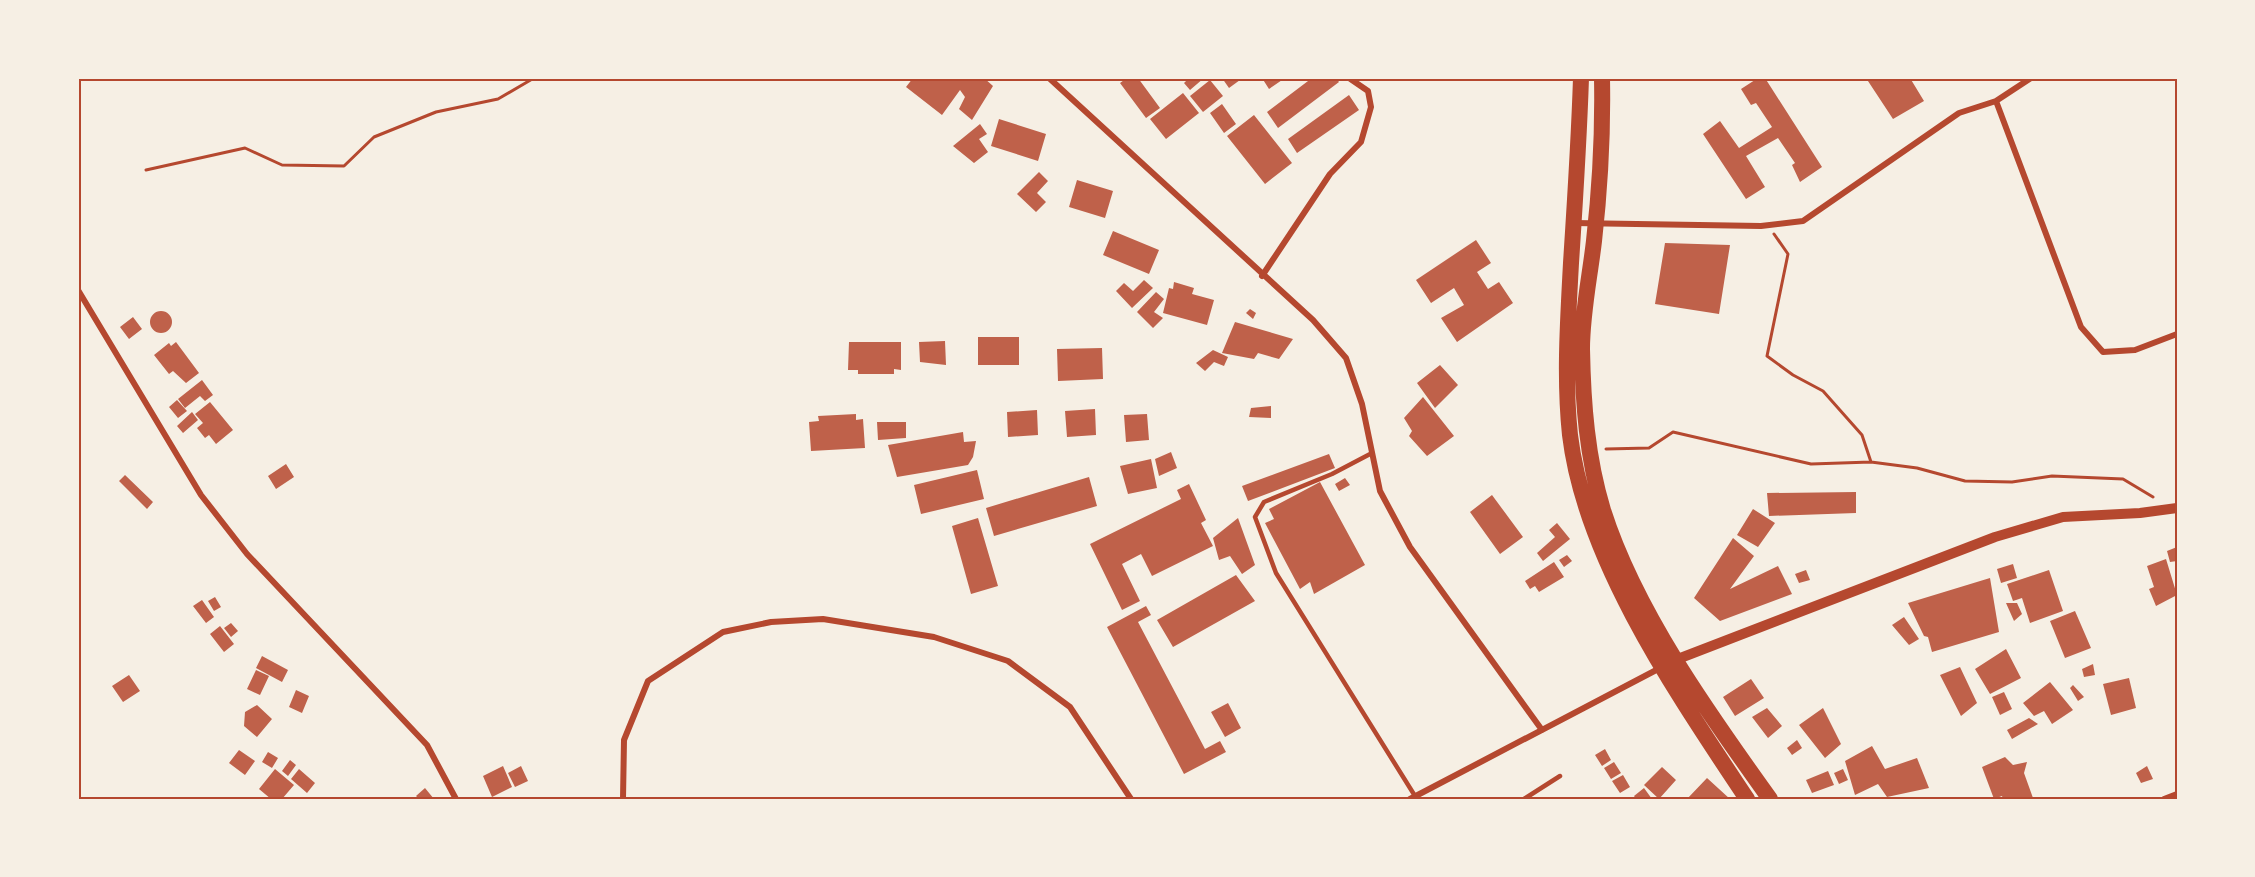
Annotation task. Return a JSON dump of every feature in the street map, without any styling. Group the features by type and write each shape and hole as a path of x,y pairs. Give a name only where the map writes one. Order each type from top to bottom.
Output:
{"highway":[{"path":"1581,78 1566,343 1570,436 1589,516 1618,586 1669,662 1770,799"},
{"path":"1602,78 1596,225 1582,346 1586,434 1604,510 1632,580 1669,662 1747,799"}],"street":[{"path":"1049,78 1312,320 1346,358 1362,404 1380,491 1410,547 1542,730"},
{"path":"1262,276 1330,174 1361,142 1371,106 1368,91 1349,78"},
{"path":"1573,223 1767,225 1803,221 1959,113 1996,101 2031,78"},
{"path":"1996,101 2081,327 2103,352 2135,350 2177,334"},
{"path":"78,290 201,495 247,554 427,745 456,799"},
{"path":"1413,797 1669,662 1995,537 2063,517 2140,513 2177,508"},
{"path":"623,799 624,740 648,681 723,632 771,622 823,619 933,637 1008,662 1070,707 1131,799"},
{"path":"2164,799 2177,794"}],"lane":[{"path":"1372,453 1332,474 1264,502 1255,517 1276,573 1413,797"},
{"path":"1524,799 1560,776"}],"path":[{"path":"146,170 245,148 282,165 344,166 374,137 436,112 498,99 534,78"},
{"path":"1767,225 1788,254 1767,356 1793,375 1823,391 1862,435 1872,462"},
{"path":"1590,450 1649,448 1673,432 1811,464 1872,462 1917,468 1965,481 2012,482 2052,476 2123,479 2157,499"}],"building":[{"path":"913,78 984,78 993,86 972,120 959,109 965,97 960,90 942,115 906,87"},
{"path":"1127,78 1138,78 1160,108 1146,118 1120,83"},
{"path":"1189,78 1204,78 1190,90 1184,83"},
{"path":"1222,78 1238,78 1240,80 1229,88"},
{"path":"1262,78 1285,78 1269,89"},
{"path":"1312,78 1336,78 1339,82 1278,128 1267,112"},
{"path":"1758,78 1765,78 1822,167 1800,182 1792,165 1795,163 1778,138 1746,156 1765,187 1746,199 1703,134 1720,121 1739,148 1772,127 1756,103 1751,105 1741,89"},
{"path":"1866,78 1910,78 1924,101 1893,119"},
{"path":"1210,80 1223,96 1203,112 1190,96"},
{"path":"1183,93 1199,113 1166,139 1150,119"},
{"path":"1349,95 1359,110 1297,153 1288,139"},
{"path":"1222,104 1236,124 1224,133 1210,113"},
{"path":"1254,115 1292,163 1265,184 1227,136"},
{"path":"999,119 1046,134 1038,161 991,146"},
{"path":"980,124 987,134 979,139 988,152 974,163 953,146"},
{"path":"1039,172 1048,181 1037,193 1046,202 1036,212 1017,194"},
{"path":"1077,180 1113,191 1105,218 1069,207"},
{"path":"1113,231 1159,250 1149,274 1103,255"},
{"path":"1476,240 1491,263 1477,272 1488,289 1499,282 1513,303 1457,342 1441,318 1464,305 1454,288 1431,303 1416,280"},
{"path":"1665,243 1730,245 1719,314 1655,304"},
{"path":"1144,280 1153,288 1132,308 1116,291 1124,283 1133,291"},
{"path":"1174,282 1194,288 1192,294 1214,300 1207,325 1163,313 1169,288 1173,289"},
{"path":"1156,292 1164,299 1154,312 1163,318 1153,328 1137,312"},
{"path":"1250,309 1256,313 1253,319 1246,313"},
{"path":"161,311 169,314 172,322 169,330 161,333 153,330 150,322 153,314"},
{"path":"133,317 142,329 129,339 120,327"},
{"path":"1235,322 1293,339 1279,359 1258,353 1254,359 1222,353"},
{"path":"978,337 1019,337 1019,365 978,365"},
{"path":"945,341 946,365 920,362 919,342"},
{"path":"176,342 199,373 186,383 173,371 169,374 154,355 169,343 171,346"},
{"path":"849,342 901,342 901,370 894,369 894,374 858,374 858,370 848,370"},
{"path":"1102,348 1103,379 1058,381 1057,349"},
{"path":"1213,350 1228,357 1224,366 1214,362 1205,371 1196,363"},
{"path":"1440,365 1458,385 1435,408 1417,383"},
{"path":"202,380 213,395 205,401 200,396 185,408 178,399"},
{"path":"1423,397 1454,436 1427,456 1409,436 1412,431 1404,418"},
{"path":"177,400 187,411 178,418 169,407"},
{"path":"210,402 233,430 216,444 209,435 205,438 197,428 203,423 195,414"},
{"path":"1271,406 1271,418 1249,417 1251,408"},
{"path":"1095,409 1096,435 1067,437 1065,411"},
{"path":"1037,410 1038,435 1008,437 1007,412"},
{"path":"192,412 198,420 183,433 177,426"},
{"path":"856,414 856,420 863,419 865,448 811,451 809,422 819,421 818,416"},
{"path":"1147,414 1149,440 1126,442 1124,415"},
{"path":"877,422 906,422 906,438 878,440"},
{"path":"963,432 964,442 976,441 973,457 968,465 897,477 888,445"},
{"path":"1171,452 1177,468 1159,476 1155,459"},
{"path":"1329,454 1335,468 1248,501 1242,486"},
{"path":"1151,459 1157,488 1128,494 1120,466"},
{"path":"286,464 294,477 276,489 268,476"},
{"path":"977,470 984,499 921,514 914,485"},
{"path":"125,475 153,502 147,509 119,481"},
{"path":"1089,477 1097,506 994,536 986,508"},
{"path":"1345,478 1350,485 1339,491 1335,484"},
{"path":"1320,482 1365,565 1314,594 1310,582 1300,589 1265,523 1274,519 1269,509"},
{"path":"1189,484 1206,520 1201,523 1213,546 1152,576 1141,554 1122,564 1140,601 1122,610 1090,544 1181,499 1177,490"},
{"path":"1856,492 1856,513 1769,516 1767,493"},
{"path":"1492,495 1523,537 1500,554 1470,512"},
{"path":"1753,509 1775,523 1758,547 1737,535"},
{"path":"978,518 998,586 971,594 952,526"},
{"path":"1238,518 1255,565 1242,574 1230,556 1219,560 1213,538"},
{"path":"1557,523 1570,539 1543,561 1537,553 1555,537 1549,530"},
{"path":"1733,538 1754,556 1730,589 1778,566 1792,594 1720,621 1694,598"},
{"path":"2177,547 2177,561 2170,562 2167,551"},
{"path":"1567,555 1572,561 1564,567 1559,560"},
{"path":"2166,559 2177,595 2156,606 2149,589 2154,587 2147,566"},
{"path":"1554,562 1564,577 1539,592 1535,586 1530,589 1525,581"},
{"path":"2013,564 2017,578 2001,583 1997,569"},
{"path":"1806,570 1810,580 1799,583 1795,574"},
{"path":"2049,570 2063,611 2030,623 2022,598 2013,601 2007,584"},
{"path":"1236,575 1255,601 1173,647 1157,620"},
{"path":"1990,578 1999,632 1932,652 1928,637 1924,636 1908,603"},
{"path":"215,597 221,607 214,611 208,601"},
{"path":"202,600 214,617 206,623 193,606"},
{"path":"2006,603 2017,603 2022,614 2014,621"},
{"path":"1146,606 1151,615 1138,622 1205,749 1220,741 1226,752 1184,774 1107,627"},
{"path":"2075,611 2091,648 2065,658 2050,621"},
{"path":"1904,617 1919,639 1909,645 1892,625"},
{"path":"231,623 238,631 231,637 224,628"},
{"path":"220,626 234,644 224,652 210,634"},
{"path":"2006,649 2021,678 1990,694 1975,669"},
{"path":"262,656 288,670 282,682 256,668"},
{"path":"2093,664 2095,675 2084,677 2082,669"},
{"path":"1960,667 1977,703 1961,716 1940,675"},
{"path":"256,670 269,676 260,695 247,689"},
{"path":"129,675 140,691 123,702 112,686"},
{"path":"2129,678 2136,708 2111,715 2103,684"},
{"path":"1751,679 1764,698 1735,716 1723,697"},
{"path":"2050,682 2073,710 2052,724 2044,711 2034,716 2023,703"},
{"path":"2073,685 2084,697 2078,701 2070,688"},
{"path":"296,690 309,696 302,713 289,707"},
{"path":"2004,692 2012,709 2000,715 1992,697"},
{"path":"1228,703 1241,728 1225,737 1211,712"},
{"path":"257,705 272,719 257,737 244,726 245,712"},
{"path":"1767,708 1782,726 1768,738 1752,717"},
{"path":"1823,708 1841,744 1825,758 1799,725"},
{"path":"2029,718 2038,724 2012,739 2007,730"},
{"path":"1797,740 1802,748 1792,755 1787,748"},
{"path":"1872,746 1885,769 1917,758 1929,788 1887,797 1878,784 1855,795 1845,761"},
{"path":"1605,749 1611,760 1602,766 1595,755"},
{"path":"239,750 255,761 245,775 229,763"},
{"path":"268,752 278,758 272,768 262,762"},
{"path":"2005,757 2013,765 2027,762 2024,773 2033,798 2003,799 2002,796 1994,799 1982,767"},
{"path":"290,760 296,765 288,776 282,771"},
{"path":"1614,762 1621,773 1611,779 1604,768"},
{"path":"503,766 512,787 492,797 483,776"},
{"path":"521,766 528,781 515,787 508,773"},
{"path":"2147,766 2153,779 2141,783 2136,773"},
{"path":"1662,767 1676,780 1659,799 1644,785"},
{"path":"275,769 294,785 282,799 271,799 259,789"},
{"path":"299,769 315,783 307,793 291,779"},
{"path":"1843,769 1848,780 1839,784 1834,773"},
{"path":"1828,771 1834,785 1812,793 1806,780"},
{"path":"1623,775 1630,787 1620,793 1612,781"},
{"path":"1707,778 1730,799 1687,799"},
{"path":"425,788 434,799 419,799 416,796"},
{"path":"1644,788 1652,799 1636,799 1634,796"}]}
